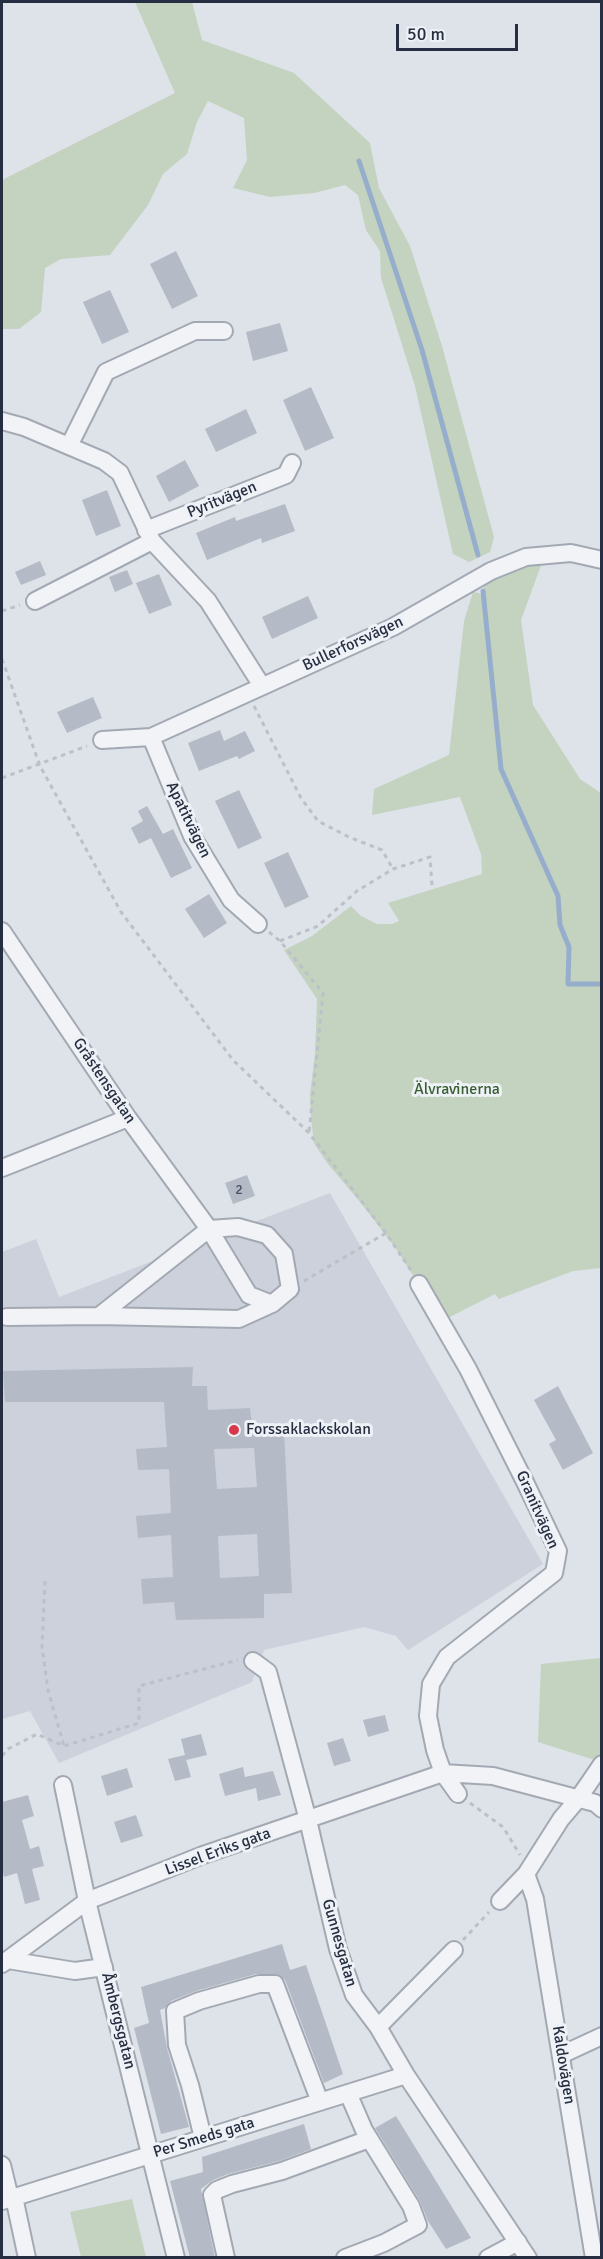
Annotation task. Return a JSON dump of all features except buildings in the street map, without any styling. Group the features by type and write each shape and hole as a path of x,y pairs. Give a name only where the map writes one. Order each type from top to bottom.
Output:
{"street":[{"path":"69,446 106,372 195,331 224,331"},
{"path":"2,421 24,427 105,461 120,473 149,535 208,601 255,690"},
{"name":"Pyritvägen","path":"35,601 149,535 286,474 292,463"},
{"name":"Bullerforsvägen","path":"102,740 151,737 393,627 490,571 526,557 571,553 602,560"},
{"name":"Apatitvägen","path":"151,737 192,836 231,900 258,924"},
{"name":"Gråstensgatan","path":"2,931 128,1118 209,1229 249,1295 272,1304"},
{"path":"2,1168 128,1118"},
{"path":"7,1317 239,1319 272,1304 290,1289 284,1254 267,1235 238,1227 209,1229 99,1316"},
{"name":"Granitvägen","path":"419,1284 468,1369 558,1551 554,1573 447,1657 431,1684 428,1716 435,1750 443,1773 458,1794"},
{"name":"Gunnesgatan","path":"253,1661 268,1672 308,1820 338,1948 354,1995 378,2027 405,2075 528,2258"},
{"path":"500,1901 526,1874 561,1819 602,1764"},
{"path":"443,1773 493,1776 595,1803 602,1809"},
{"name":"Lissel Eriks gata","path":"5,1962 87,1901 202,1856 443,1773"},
{"name":"Åmbergsgatan","path":"63,1785 87,1901 176,2258"},
{"name":"Kaldovägen","path":"526,1874 535,1899 594,2258"},
{"path":"378,2027 454,1950"},
{"name":"Lissel Eriks gata","path":"5,1962 75,1971 105,1967"},
{"path":"203,2138 177,2045 175,2011 199,2001 259,1984 275,1984 320,2102"},
{"path":"561,2055 602,2036"},
{"name":"Per Smeds gata","path":"8,2198 405,2075"},
{"path":"345,2258 384,2243 418,2225 411,2206 369,2139 348,2093"},
{"path":"226,2258 212,2195 217,2190 282,2171 369,2139"},
{"path":"2,2165 8,2198 27,2258"},
{"path":"488,2258 518,2242"}],"path":[{"path":"2,658 39,766 121,912 233,1060 309,1133 386,1233 419,1284"},
{"path":"255,690 301,798 318,821 382,850 393,869"},
{"path":"2,778 39,766 102,740"},
{"path":"280,941 318,926 357,891 393,869 430,857 432,886"},
{"path":"258,924 280,941 323,993 309,1133"},
{"path":"290,1289 386,1233"},
{"path":"45,1581 42,1647 48,1690 64,1746"},
{"path":"2,1756 8,1749 37,1734 64,1746 139,1723 139,1686 234,1659 253,1661"},
{"path":"458,1794 503,1827 517,1848 526,1874"},
{"path":"454,1950 500,1901"}],"shaded area":[{"name":"Forssaklackskolan","path":"330,1193 543,1564 408,1650 396,1636 364,1627 264,1650 252,1682 59,1763 30,1711 2,1719 2,1252 36,1239 59,1297"}],"green space":[{"path":"135,2 192,2 202,40 294,73 370,143 379,188 410,246 442,346 494,537 490,552 469,562 453,554 415,386 381,278 380,251 366,230 358,195 345,185 314,193 270,197 233,188 247,160 244,118 208,101 197,122 187,154 163,174 148,205 110,255 61,259 45,268 41,312 19,329 2,329 2,180 175,93"},
{"name":"Älvravinerna","path":"543,560 521,620 533,705 580,779 601,793 601,1268 573,1271 499,1299 495,1294 442,1321 397,1250 328,1164 314,1143 310,1094 315,1054 317,999 284,950 312,936 351,906 361,916 377,924 392,924 399,921 388,903 482,874 481,854 460,797 372,815 374,789 449,755 464,621 473,592 483,597 485,579"},
{"path":"601,1658 601,1762 538,1742 541,1664"},
{"path":"132,2199 146,2257 81,2257 70,2212"}],"waterway":[{"path":"359,161 422,350 478,555"},
{"path":"483,591 501,769 558,896 560,925 569,947 568,984 602,984"}],"place":[{"name":"Forssaklackskolan","path":"234,1430"}]}
